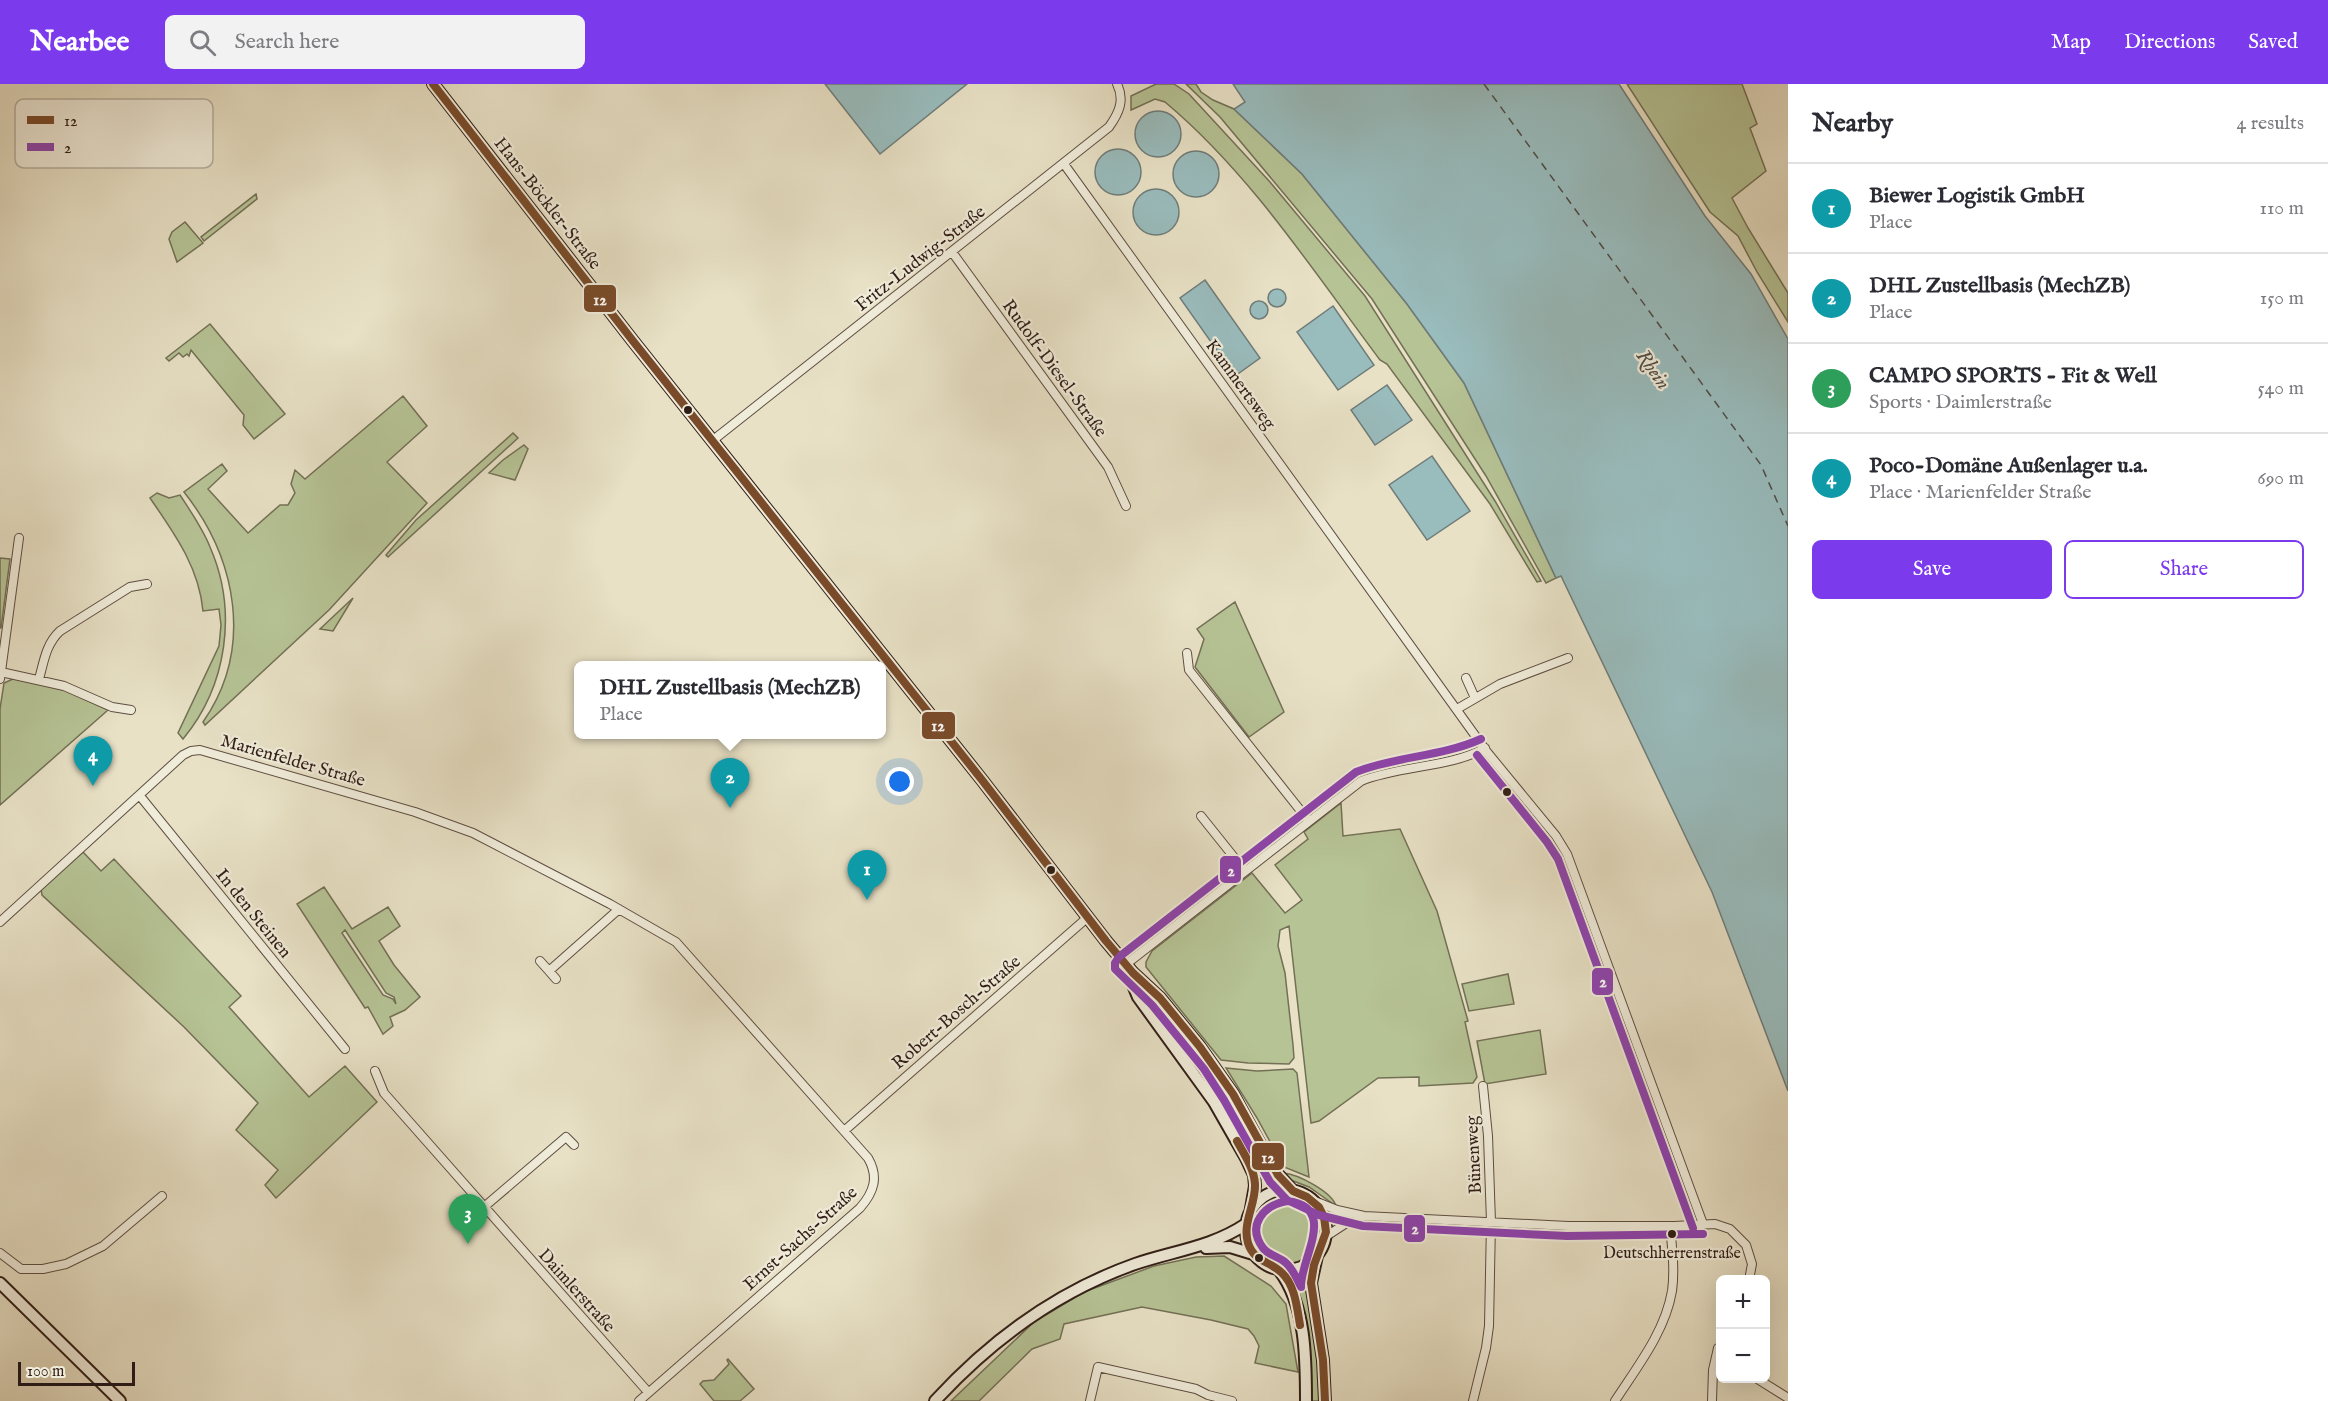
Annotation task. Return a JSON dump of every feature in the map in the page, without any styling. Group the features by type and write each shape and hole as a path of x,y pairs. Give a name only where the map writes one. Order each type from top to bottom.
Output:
{"main road":[{"name":"Hans-Böckler-Straße","path":"433,84 886,661"},
{"name":"Hans-Böckler-Straße","path":"886,661 1125,965 1160,998 1212,1063 1248,1119 1274,1170 1293,1191"},
{"name":"Hans-Böckler-Straße","path":"1125,965 1138,997 1209,1095 1246,1158 1254,1175 1255,1186 1248,1219"},
{"path":"935,1401 990,1348 1052,1302 1132,1265 1224,1237 1248,1219 1259,1201 1277,1191 1293,1191 1312,1200 1324,1217 1325,1237 1317,1256 1311,1283 1323,1360 1324,1401"},
{"path":"1248,1219 1247,1239 1253,1254"},
{"path":"1194,1248 1230,1247 1253,1254 1265,1264 1279,1270 1300,1268 1317,1256"},
{"path":"1279,1270 1290,1287 1298,1312 1306,1375 1306,1401"},
{"path":"0,1282 120,1401"}],"street":[{"name":"Fritz-Ludwig-Straße","path":"712,441 1109,127 1120,107 1121,96 1117,84"},
{"name":"Kammertsweg","path":"1064,164 1485,748 1556,836 1567,854 1703,1224"},
{"name":"Rudolf-Diesel-Straße","path":"952,252 1108,467 1126,506"},
{"path":"18,538 1,676 39,679 64,686 112,707 132,710"},
{"path":"39,679 51,639 60,631 130,587 147,584"},
{"path":"1187,653 1189,670 1308,820"},
{"path":"1458,709 1500,684 1568,658"},
{"path":"1466,678 1474,699"},
{"path":"1125,965 1308,820 1361,781 1394,770 1470,757 1485,748"},
{"name":"Marienfelder Straße","path":"0,922 183,756 191,751 209,751 446,822 498,844 676,942"},
{"name":"In den Steinen","path":"140,796 345,1049"},
{"path":"1201,816 1245,871"},
{"path":"549,971 619,909"},
{"name":"Robert-Bosch-Straße","path":"844,1131 1088,917"},
{"name":"Ernst-Sachs-Straße","path":"639,1401 868,1199 875,1183 872,1165 844,1131 676,942"},
{"path":"540,961 556,979"},
{"name":"Daimlerstraße","path":"375,1071 384,1092 648,1392"},
{"name":"Bünenweg","path":"1473,1401 1489,1326 1491,1222 1488,1136 1483,1086"},
{"path":"484,1207 566,1137 574,1145"},
{"path":"0,1253 21,1269 43,1269 66,1264 103,1246 162,1196"},
{"path":"1312,1200 1337,1210 1364,1216 1568,1226 1703,1224 1723,1226 1741,1238 1751,1257 1749,1275"},
{"path":"1325,1237 1348,1222 1364,1216"},
{"path":"1615,1401 1649,1347 1665,1314 1672,1292 1670,1226"},
{"path":"1712,1401 1712,1381 1716,1362"},
{"path":"1090,1401 1098,1367 1196,1389 1208,1395 1232,1401"},
{"path":"1764,1383 1788,1398"}],"green space":[{"path":"1156,84 1174,84 1189,94 1270,182 1365,296 1495,501 1541,581 1537,582 1490,504 1387,364 1380,360 1253,192 1196,130 1165,102 1155,99 1131,110 1131,96"},
{"path":"1186,84 1196,84 1201,92 1213,100 1234,109 1302,174 1407,304 1464,383 1556,578 1546,583 1486,476 1372,299 1220,117"},
{"path":"1627,84 1742,84 1757,124 1750,128 1766,171 1732,198 1788,293 1788,322 1738,236 1710,212"},
{"path":"256,194 257,199 204,241 201,237"},
{"path":"185,222 203,243 177,262 169,239 172,232"},
{"path":"210,324 285,414 254,439 243,425 244,415 191,350 189,356 187,354 183,357 179,353 169,361 166,358"},
{"path":"403,396 427,426 387,462 427,503 329,610 205,725 203,722 219,694 229,665 233,635 233,605 227,575 216,546 202,518 184,492 222,464 227,471 208,489 248,533 280,505 288,505 295,493 291,484 295,470 305,479"},
{"path":"513,433 518,438 388,557 386,555 416,520"},
{"path":"524,445 528,449 515,480 489,473 503,460"},
{"path":"157,493 169,498 180,495 210,547 219,571 224,597 224,647 218,672 210,696 183,739 178,733 219,646 221,625 219,609 203,611 201,595 191,565 150,498"},
{"path":"0,558 10,559 1,628 0,628"},
{"path":"353,598 333,631 320,629"},
{"path":"1235,602 1284,712 1249,737 1195,667 1204,639 1197,629"},
{"path":"15,678 63,689 108,710 0,805 0,709 4,683"},
{"path":"1341,803 1343,836 1400,829 1437,911 1468,1021 1465,1022 1477,1077 1473,1083 1419,1086 1419,1077 1378,1078 1319,1121 1311,1123 1289,926 1280,930 1278,946 1285,973 1293,1045 1294,1058 1289,1064 1221,1060 1146,967 1146,962 1152,951 1252,873 1285,913 1302,900 1275,865 1308,839 1304,832"},
{"path":"83,852 101,871 114,859 241,996 229,1007 309,1097 345,1066 377,1102 276,1198 265,1185 278,1170 236,1130 258,1103 184,1027 42,895 41,889"},
{"path":"324,887 352,929 388,907 400,926 379,941 394,965 420,997 405,1010 390,1017 393,1026 383,1034 368,1007 365,1008 297,904","holes":["345,930 386,993 394,997 396,1004 393,999 383,995 342,933"]},
{"path":"1508,974 1514,1004 1469,1011 1462,984"},
{"path":"1139,985 1147,988 1218,1078 1273,1174 1258,1181 1143,1000"},
{"path":"1540,1030 1546,1074 1485,1084 1477,1041"},
{"path":"1226,1068 1257,1071 1293,1069 1297,1073 1309,1177 1284,1167"},
{"path":"1283,1173 1314,1185 1328,1195 1336,1206 1309,1187 1288,1179"},
{"path":"1286,1196 1299,1199 1310,1206 1317,1217 1320,1230 1317,1243 1310,1254 1299,1261 1286,1264 1273,1261 1262,1254 1255,1243 1252,1230 1255,1217 1262,1206 1273,1199"},
{"path":"1224,1256 1271,1286 1286,1304 1298,1372 1255,1363 1259,1346 1248,1329 1142,1307 1064,1324 1060,1339 1032,1349 979,1401 951,1401 1034,1322 1084,1292 1154,1266 1196,1257"},
{"path":"1308,1286 1316,1332 1322,1401 1309,1401 1295,1288"},
{"path":"728,1359 754,1389 740,1401 714,1401 700,1384 703,1381 714,1380 729,1364"}],"water":[{"path":"825,84 967,84 880,154"},
{"name":"Rhein","path":"1233,84 1619,84 1705,216 1751,274 1788,339 1788,1091 1712,892 1561,576 1556,578 1464,383 1407,304 1302,174 1234,109 1245,102"},
{"path":"1158,111 1174,118 1181,134 1174,150 1158,157 1142,150 1135,134 1142,118"},
{"path":"1118,149 1134,156 1141,172 1134,188 1118,195 1102,188 1095,172 1102,156"},
{"path":"1196,151 1212,158 1219,174 1212,190 1196,197 1180,190 1173,174 1180,158"},
{"path":"1156,189 1172,196 1179,212 1172,228 1156,235 1140,228 1133,212 1140,196"},
{"path":"1205,280 1260,358 1235,376 1180,298"},
{"path":"1273,289 1281,289 1286,294 1284,305 1273,307 1268,302 1268,294"},
{"path":"1255,301 1263,301 1268,306 1266,317 1255,319 1250,314 1250,306"},
{"path":"1333,306 1374,365 1338,390 1297,332"},
{"path":"1387,385 1412,420 1375,445 1351,410"},
{"path":"1432,456 1470,511 1427,540 1389,485"}],"ferry route":[{"path":"1484,84 1761,465 1788,526"}],"transit line":[{"name":"12","path":"433,84 633,341 982,780 1106,941 1133,973 1160,998 1200,1047 1233,1094 1278,1175 1293,1191 1307,1197 1319,1207 1324,1217 1326,1232 1314,1265 1311,1283 1323,1360 1325,1401"},
{"name":"2","path":"1481,739 1450,750 1356,772 1119,957 1115,963 1115,969 1152,1005 1204,1069 1270,1182 1287,1200 1319,1215 1363,1226 1567,1236 1703,1234"},
{"name":"2","path":"1477,755 1558,859 1693,1228"},
{"name":"12","path":"1237,1141 1251,1167 1255,1184 1247,1228 1248,1243 1254,1254 1282,1273 1290,1284 1300,1325"},
{"name":"2","path":"1287,1201 1302,1205 1311,1213 1314,1223 1301,1287 1288,1265 1263,1248 1256,1232 1260,1217 1271,1207 1287,1201"}],"place":[{"name":"Poco-Domäne Außenlager u.a.","path":"93,786"},
{"name":"DHL Zustellbasis (MechZB)","path":"730,808"},
{"name":"Biewer Logistik GmbH","path":"867,900"},
{"name":"Deutschherrenstraße","path":"1672,1234"},
{"name":"CAMPO SPORTS - Fit & Well","path":"468,1244"}]}
